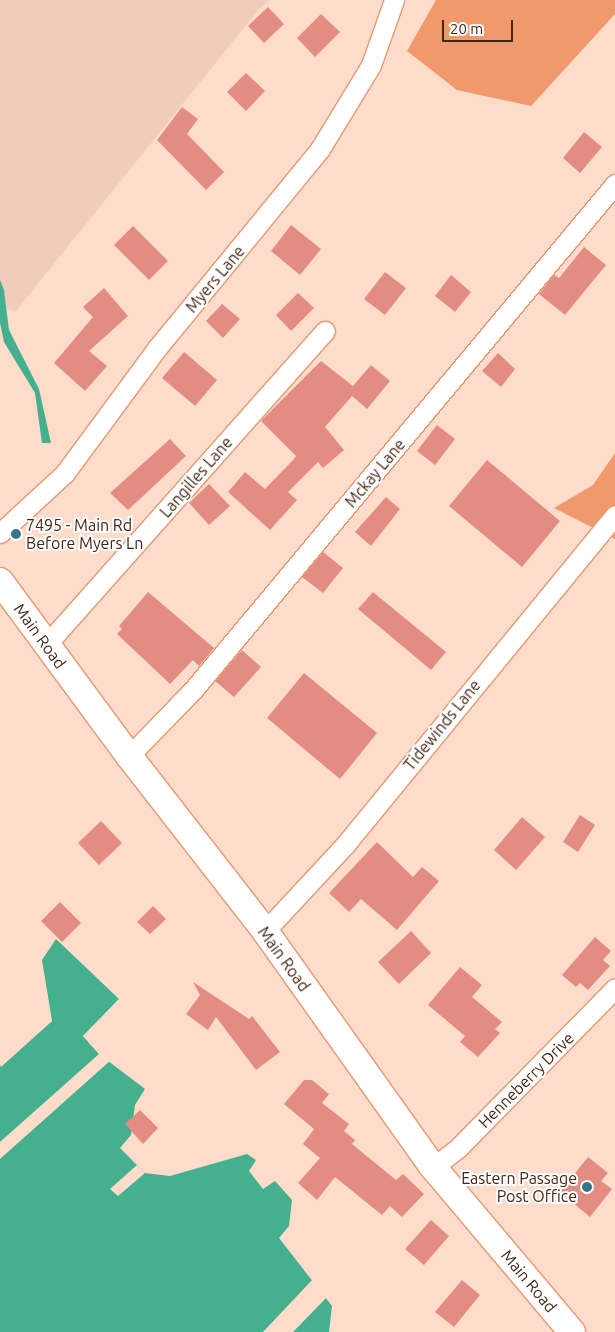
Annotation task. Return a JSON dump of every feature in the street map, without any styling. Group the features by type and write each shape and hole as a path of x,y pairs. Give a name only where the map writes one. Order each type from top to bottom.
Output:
{"main road":[{"name":"Main Road","path":"0,581 129,756 265,931 433,1167 572,1332"}],"street":[{"name":"Myers Lane","path":"0,533 65,473 158,347 320,150 371,65 394,0"},
{"name":"Mckay Lane","path":"129,756 193,690 615,184"},
{"name":"Langilles Lane","path":"46,645 325,330"},
{"name":"Tidewinds Lane","path":"265,931 345,845 615,515"},
{"name":"Henneberry Drive","path":"433,1167 458,1148 615,988"}],"shaded area":[{"path":"0,0 270,0 259,9 15,312 0,304"},
{"path":"436,0 615,0 615,14 531,106 457,90 407,51"},
{"path":"0,280 4,290 9,330 39,389 51,443 42,443 35,393 4,342 0,323"},
{"path":"615,453 615,539 554,508 593,485"},
{"path":"56,939 119,999 83,1036 99,1054 145,1089 135,1105 131,1135 120,1148 145,1173 170,1176 247,1154 256,1160 249,1171 263,1189 275,1181 292,1200 289,1226 279,1238 332,1306 329,1332 0,1332 0,1066 52,1021 42,960"}],"pier":[{"path":"40,965 52,1021 1,1067 0,1064 50,1020"},
{"path":"121,997 121,1001 87,1036 111,1060 0,1159 0,1142 99,1054 83,1036"},
{"path":"137,1165 145,1173 118,1196 110,1189"},
{"path":"314,1278 328,1296 293,1332 263,1332"}],"building":[{"path":"268,7 284,24 264,43 248,26"},
{"path":"321,14 340,32 315,57 297,38"},
{"path":"246,73 265,91 246,111 227,92"},
{"path":"182,107 198,119 187,134 224,172 206,190 157,140"},
{"path":"584,132 602,147 580,173 563,158"},
{"path":"291,225 321,249 300,275 271,251"},
{"path":"133,226 168,261 149,280 114,245"},
{"path":"584,247 606,265 565,315 539,294 554,275 559,278"},
{"path":"385,272 406,288 385,315 364,299"},
{"path":"451,275 471,292 455,312 435,296"},
{"path":"104,288 128,316 89,351 107,366 85,391 54,363 93,317 83,307"},
{"path":"298,293 314,308 291,331 276,315"},
{"path":"222,304 240,319 223,338 206,321"},
{"path":"184,352 217,380 195,406 162,378"},
{"path":"498,353 515,369 501,387 482,371"},
{"path":"321,361 353,386 371,365 390,381 367,409 352,396 325,427 344,450 323,468 318,462 288,492 297,500 270,530 228,492 245,472 265,489 294,459 296,456 261,421"},
{"path":"437,425 455,439 435,465 417,451"},
{"path":"170,439 186,456 128,510 110,493"},
{"path":"487,460 560,521 522,567 449,506"},
{"path":"209,484 230,506 209,525 189,503"},
{"path":"386,497 400,509 371,546 355,532"},
{"path":"323,552 343,568 323,593 302,577"},
{"path":"148,592 214,648 199,666 193,660 170,684 117,634 122,629 119,626"},
{"path":"373,592 446,652 431,670 358,609"},
{"path":"242,650 261,667 234,697 215,681"},
{"path":"304,673 377,733 340,779 267,718"},
{"path":"580,815 595,825 578,852 563,842"},
{"path":"522,817 545,837 516,870 494,850"},
{"path":"101,821 122,843 99,865 78,843"},
{"path":"377,842 413,877 422,867 439,881 397,930 361,899 349,912 329,893"},
{"path":"60,902 81,923 62,942 41,921"},
{"path":"153,906 166,919 150,934 137,922"},
{"path":"411,931 431,953 399,984 378,962"},
{"path":"595,937 611,951 603,960 610,966 588,990 580,983 576,987 562,975"},
{"path":"460,967 482,985 472,997 502,1022 495,1029 500,1033 478,1057 460,1042 465,1036 428,1005"},
{"path":"193,982 249,1019 252,1016 280,1052 256,1070 216,1017 208,1030 186,1014 200,995"},
{"path":"304,1080 312,1080 329,1094 322,1103 349,1124 344,1131 355,1140 352,1144 396,1180 403,1174 424,1194 402,1217 390,1206 382,1215 335,1177 317,1200 298,1183 320,1158 303,1144 314,1129 284,1104"},
{"path":"140,1110 158,1128 143,1144 125,1124"},
{"path":"588,1157 608,1173 601,1181 612,1189 590,1217 560,1192"},
{"path":"431,1220 449,1236 424,1265 405,1249"},
{"path":"462,1280 480,1295 454,1327 435,1312"}],"place":[{"name":"7495 - Main Rd Before Myers Ln","path":"16,534"},
{"name":"Eastern Passage Post Office","path":"587,1187"}]}
